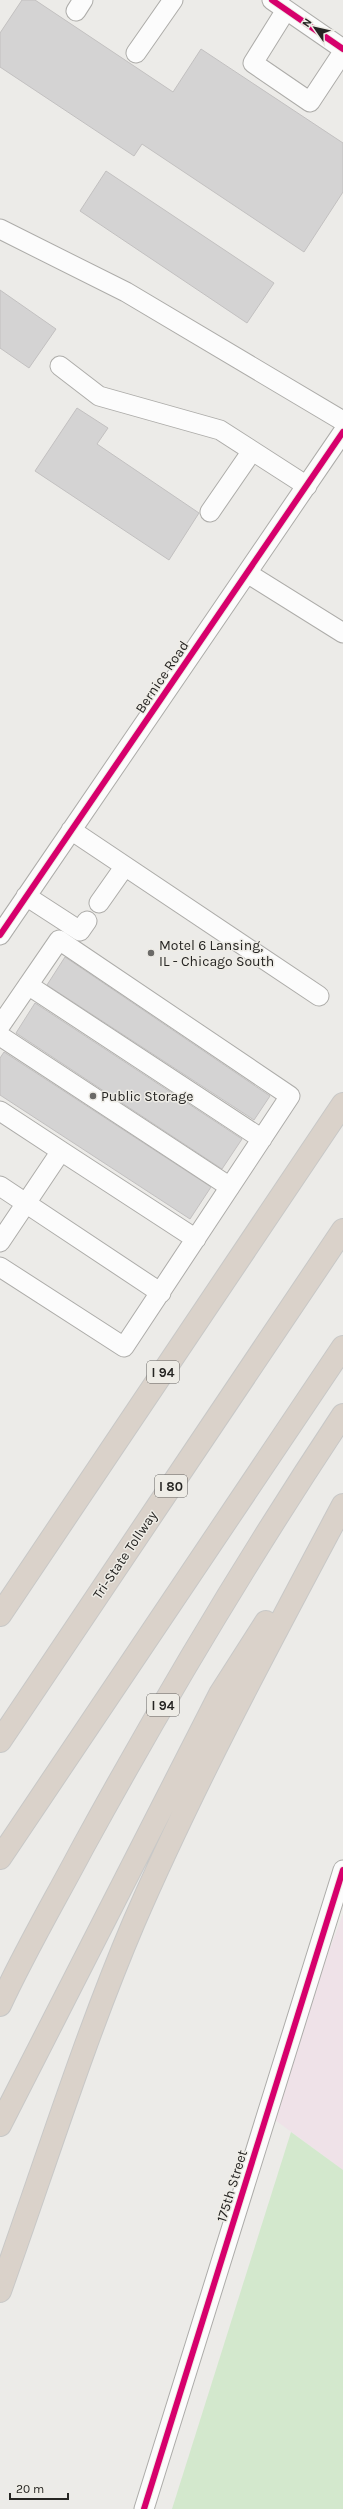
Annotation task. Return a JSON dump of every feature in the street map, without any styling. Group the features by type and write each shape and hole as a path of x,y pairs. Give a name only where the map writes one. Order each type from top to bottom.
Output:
{"highway":[{"name":"I 94","path":"0,1615 343,1105"},
{"name":"Tri-State Tollway","path":"0,1741 343,1230"},
{"path":"0,1858 343,1347"},
{"name":"I 94","path":"0,2005 117,1786 204,1635 286,1501 343,1415"},
{"path":"0,2125 220,1694 343,1504"},
{"path":"0,2291 94,2023 166,1849 240,1698 343,1504"}],"street":[{"path":"136,53 173,0"},
{"path":"343,49 279,5 253,63 310,102 343,52"},
{"path":"0,229 126,292 343,421"},
{"path":"60,366 98,396 220,430 307,486"},
{"name":"Bernice Road","path":"0,935 343,432"},
{"path":"210,512 252,451"},
{"path":"247,573 343,633"},
{"path":"71,830 319,996"},
{"path":"99,903 125,866"},
{"path":"26,896 80,931 87,921"},
{"path":"0,1026 59,940 290,1096 124,1347 0,1267"},
{"path":"28,985 262,1139"},
{"path":"0,1036 230,1187"},
{"path":"0,1111 196,1239"},
{"path":"0,1242 61,1151"},
{"path":"0,1186 161,1293"},
{"name":"175th Street","path":"144,2509 343,1870"}],"shaded area":[{"path":"343,1914 343,2170 267,2114"}],"green space":[{"path":"291,2132 343,2170 343,2509 172,2509"}],"building":[{"path":"22,0 35,0 173,92 201,49 343,143 343,192 304,252 142,144 134,156 0,67 0,33"},
{"path":"106,171 274,283 247,323 80,211"},
{"path":"0,290 56,329 29,368 0,348"},
{"path":"77,408 108,428 97,444 199,513 169,560 35,471"},
{"path":"65,957 270,1096 254,1120 47,985"},
{"path":"35,1003 242,1139 222,1169 16,1033"},
{"path":"4,1052 211,1187 190,1219 0,1095 0,1058"}],"cycle path":[{"path":"272,0 343,49"},
{"path":"0,935 343,432"},
{"path":"144,2509 343,1870"}],"place":[{"name":"Motel 6 Lansing, IL - Chicago South","path":"151,953"},
{"name":"Public Storage","path":"93,1096"}]}
